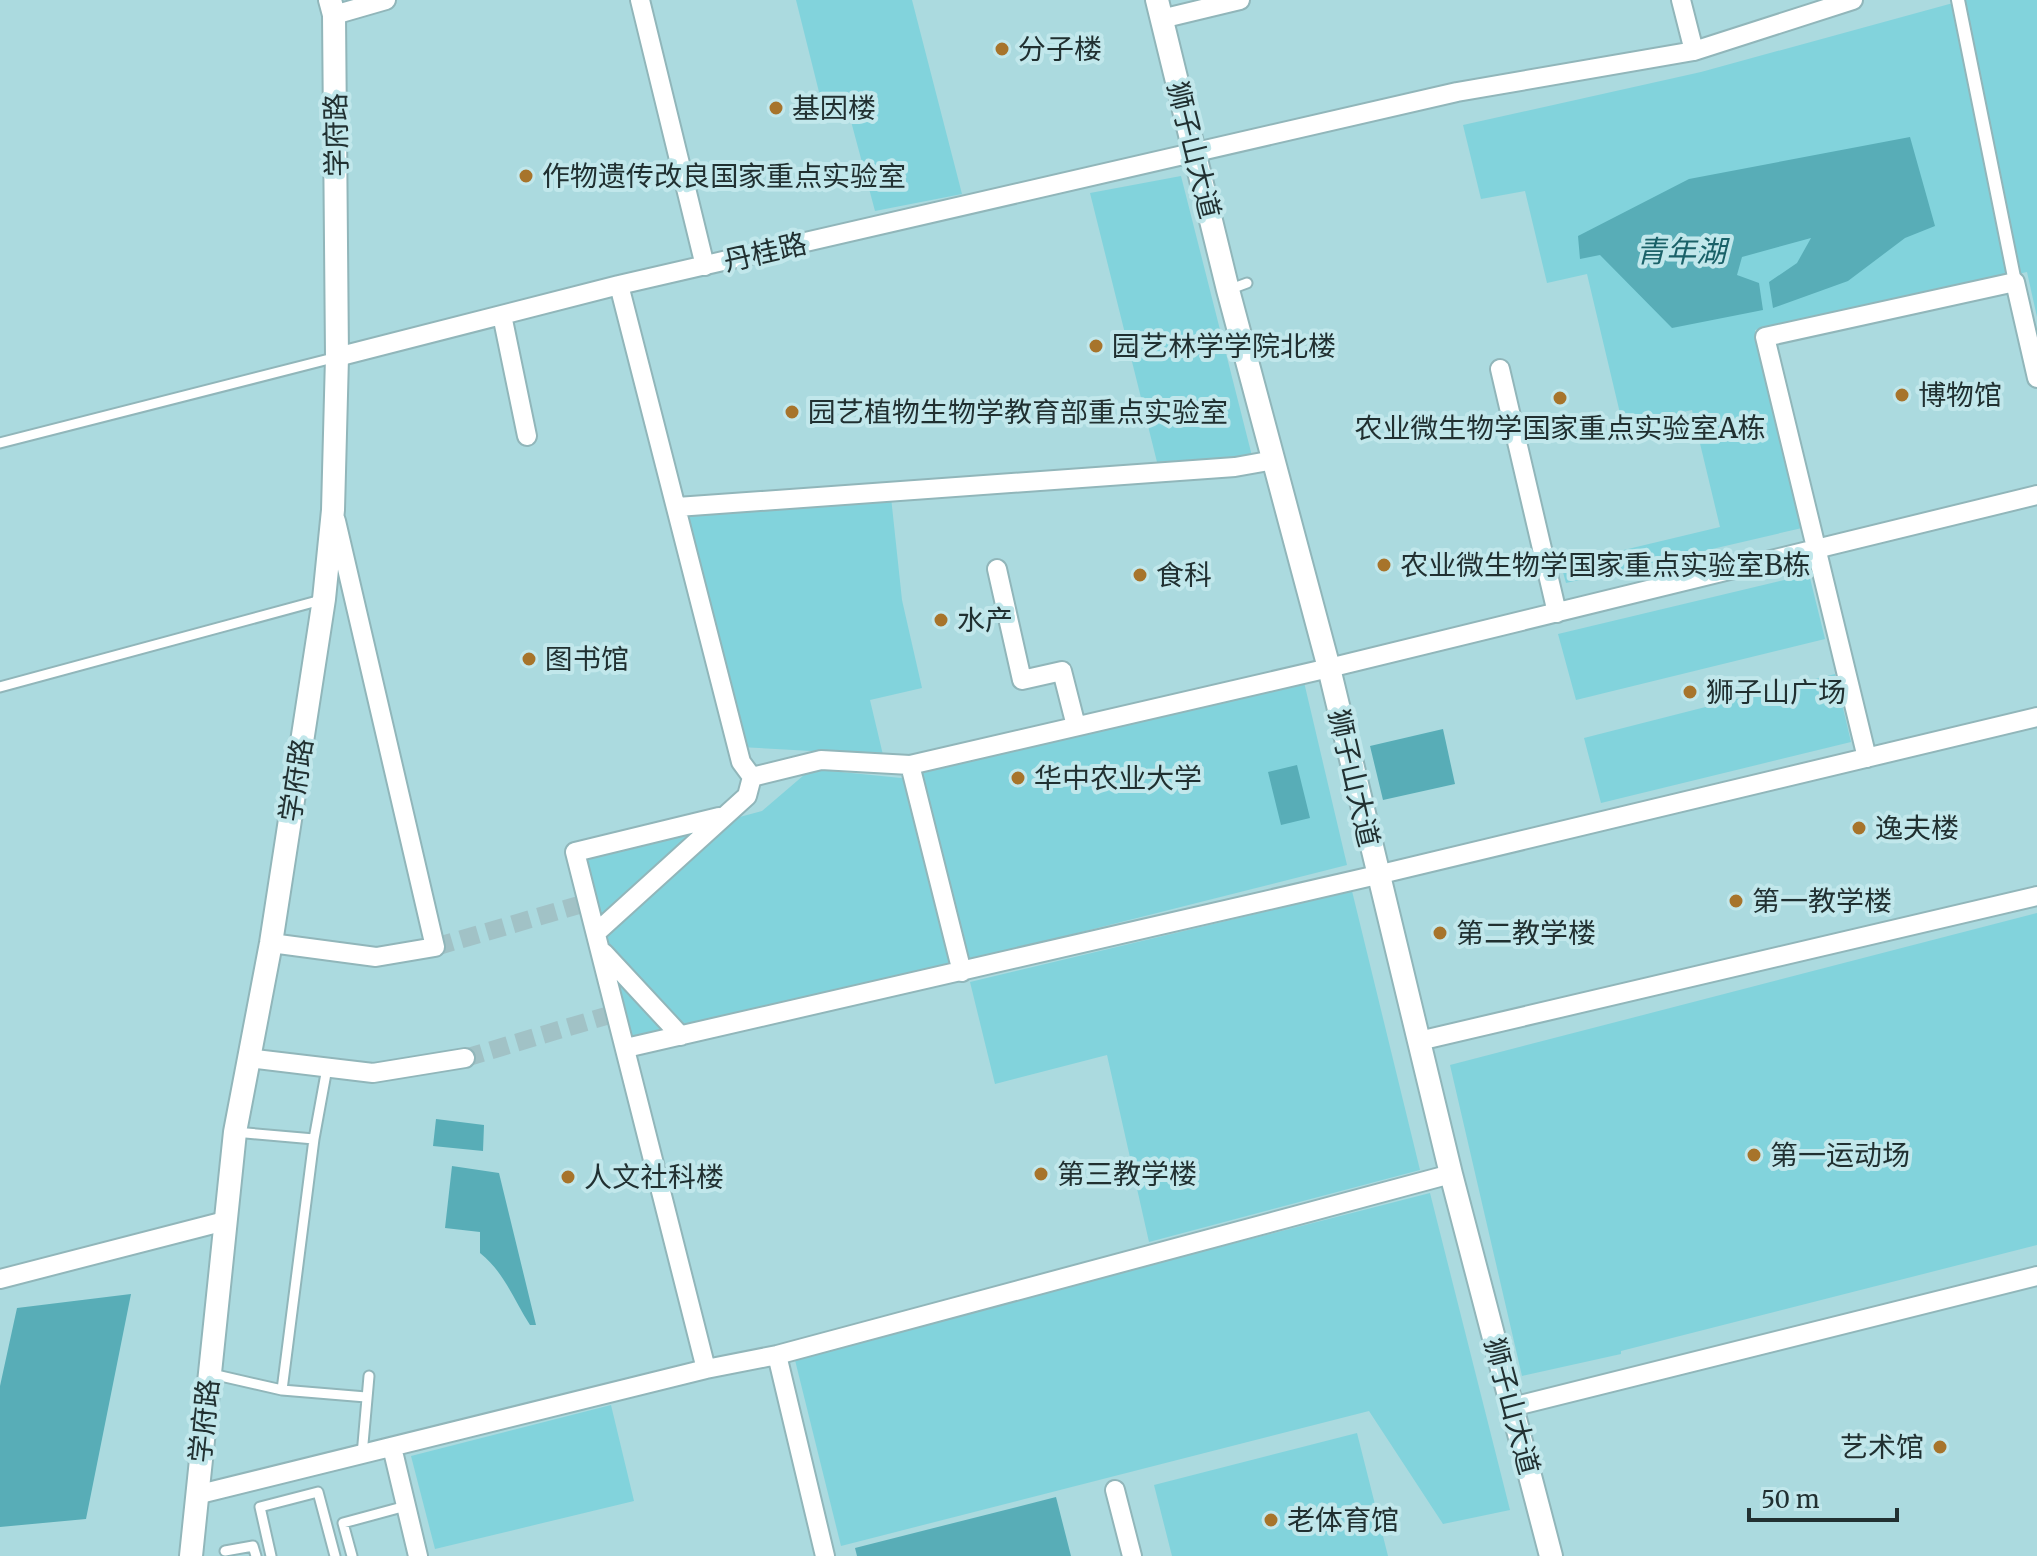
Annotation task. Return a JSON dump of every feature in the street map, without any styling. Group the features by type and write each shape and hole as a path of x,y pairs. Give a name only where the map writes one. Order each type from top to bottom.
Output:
{"street":[{"path":"332,7 386,0"},
{"path":"640,0 705,266"},
{"path":"1159,9 1240,0"},
{"path":"1681,0 1694,51"},
{"name":"丹桂路","path":"337,357 619,285 1457,92 1694,51 1853,0"},
{"path":"1958,0 2037,378"},
{"name":"学府路","path":"191,1556 235,1132 271,943 324,599 333,510 337,357 332,7"},
{"name":"狮子山大道","path":"1159,9 1195,153 1238,286 1274,460 1329,668 1451,1174 1551,1556"},
{"path":"1867,758 1765,337 2015,282"},
{"path":"619,285 741,762 752,777"},
{"path":"502,315 527,436"},
{"path":"1500,369 1557,613"},
{"path":"677,507 1235,467 1274,460"},
{"path":"752,777 821,760 910,765 1329,668 2037,495"},
{"path":"271,943 376,957 435,947 333,510"},
{"path":"997,569 1022,680 1062,671 1076,726"},
{"path":"626,1048 1377,875 2037,717"},
{"path":"910,765 962,972"},
{"path":"599,942 722,816 747,796 752,777"},
{"path":"706,1369 575,852 722,816"},
{"path":"1419,1041 2037,896"},
{"path":"599,942 681,1036"},
{"path":"248,1058 373,1073 465,1058"},
{"path":"196,1495 706,1369 777,1355 1451,1174"},
{"path":"0,1279 225,1221"},
{"path":"1512,1407 2037,1276"},
{"path":"777,1355 825,1556"},
{"path":"392,1447 418,1556"},
{"path":"1115,1490 1132,1556"}],"lane":[{"path":"0,443 337,357"},
{"path":"0,687 324,599"},
{"path":"282,1390 314,1139 327,1068"},
{"path":"235,1132 314,1139"},
{"path":"210,1374 282,1390 366,1397"},
{"path":"362,1455 369,1376"},
{"path":"271,1556 260,1507 318,1492 335,1556"},
{"path":"352,1556 343,1523 406,1506"},
{"path":"225,1551 253,1546 256,1556"}],"shaded area":[{"name":"华中农业大学","path":"0,0 2037,0 2037,1556 0,1556"},
{"path":"796,0 912,0 962,194 875,211 848,110 825,116"},
{"path":"1964,0 2037,0 2037,317 2027,272 1755,330 1802,528 1566,583 1561,565 1720,527 1692,410 1623,426 1587,274 1547,283 1525,191 1481,199 1463,125 1701,72"},
{"path":"1181,176 1252,456 1157,462 1090,193"},
{"path":"891,497 902,600 922,688 870,700 883,755 740,747 685,513"},
{"path":"1809,574 1825,639 1576,700 1558,634"},
{"path":"1835,674 1851,742 1601,803 1584,738"},
{"path":"1304,682 1347,865 950,965 632,1039 586,858 762,811 811,769 901,778"},
{"path":"1352,891 1420,1170 1149,1242 1107,1055 995,1084 970,982"},
{"name":"第一运动场","path":"2037,913 2037,1245 1621,1351 1621,1354 1522,1376 1450,1065"},
{"path":"1430,1193 1510,1510 1443,1524 1369,1411 841,1546 794,1356"},
{"path":"611,1405 634,1501 435,1549 411,1456"},
{"name":"老体育馆","path":"1357,1433 1388,1556 1172,1556 1154,1485"}],"water":[{"name":"青年湖","path":"1910,137 1935,226 1905,238 1848,281 1773,308 1769,282 1797,263 1811,238 1742,257 1737,275 1759,283 1763,310 1672,328 1600,255 1580,259 1578,236 1689,179"},
{"path":"1443,729 1455,784 1383,800 1370,746"},
{"path":"1297,765 1310,818 1281,825 1268,772"},
{"path":"436,1119 484,1125 483,1151 433,1146"},
{"path":"452,1166 499,1173 536,1325 530,1325 502,1278 480,1253 480,1232 445,1228"},
{"path":"131,1294 86,1519 0,1527 0,1386 17,1308"},
{"path":"1056,1497 1071,1556 857,1556 855,1548"}],"tunnel":[{"path":"435,947 589,902"},
{"path":"465,1058 616,1013"}],"place":[{"name":"分子楼","path":"1002,49"},
{"name":"基因楼","path":"776,108"},
{"name":"作物遗传改良国家重点实验室","path":"526,176"},
{"name":"园艺林学学院北楼","path":"1096,346"},
{"name":"博物馆","path":"1902,395"},
{"name":"农业微生物学国家重点实验室A栋","path":"1560,398"},
{"name":"园艺植物生物学教育部重点实验室","path":"792,412"},
{"name":"农业微生物学国家重点实验室B栋","path":"1384,565"},
{"name":"食科","path":"1140,575"},
{"name":"水产","path":"941,620"},
{"name":"图书馆","path":"529,659"},
{"name":"狮子山广场","path":"1690,692"},
{"name":"华中农业大学","path":"1018,778"},
{"name":"逸夫楼","path":"1859,828"},
{"name":"第一教学楼","path":"1736,901"},
{"name":"第二教学楼","path":"1440,933"},
{"name":"第一运动场","path":"1754,1155"},
{"name":"第三教学楼","path":"1041,1174"},
{"name":"人文社科楼","path":"568,1177"},
{"name":"艺术馆","path":"1940,1447"},
{"name":"老体育馆","path":"1271,1520"}]}
